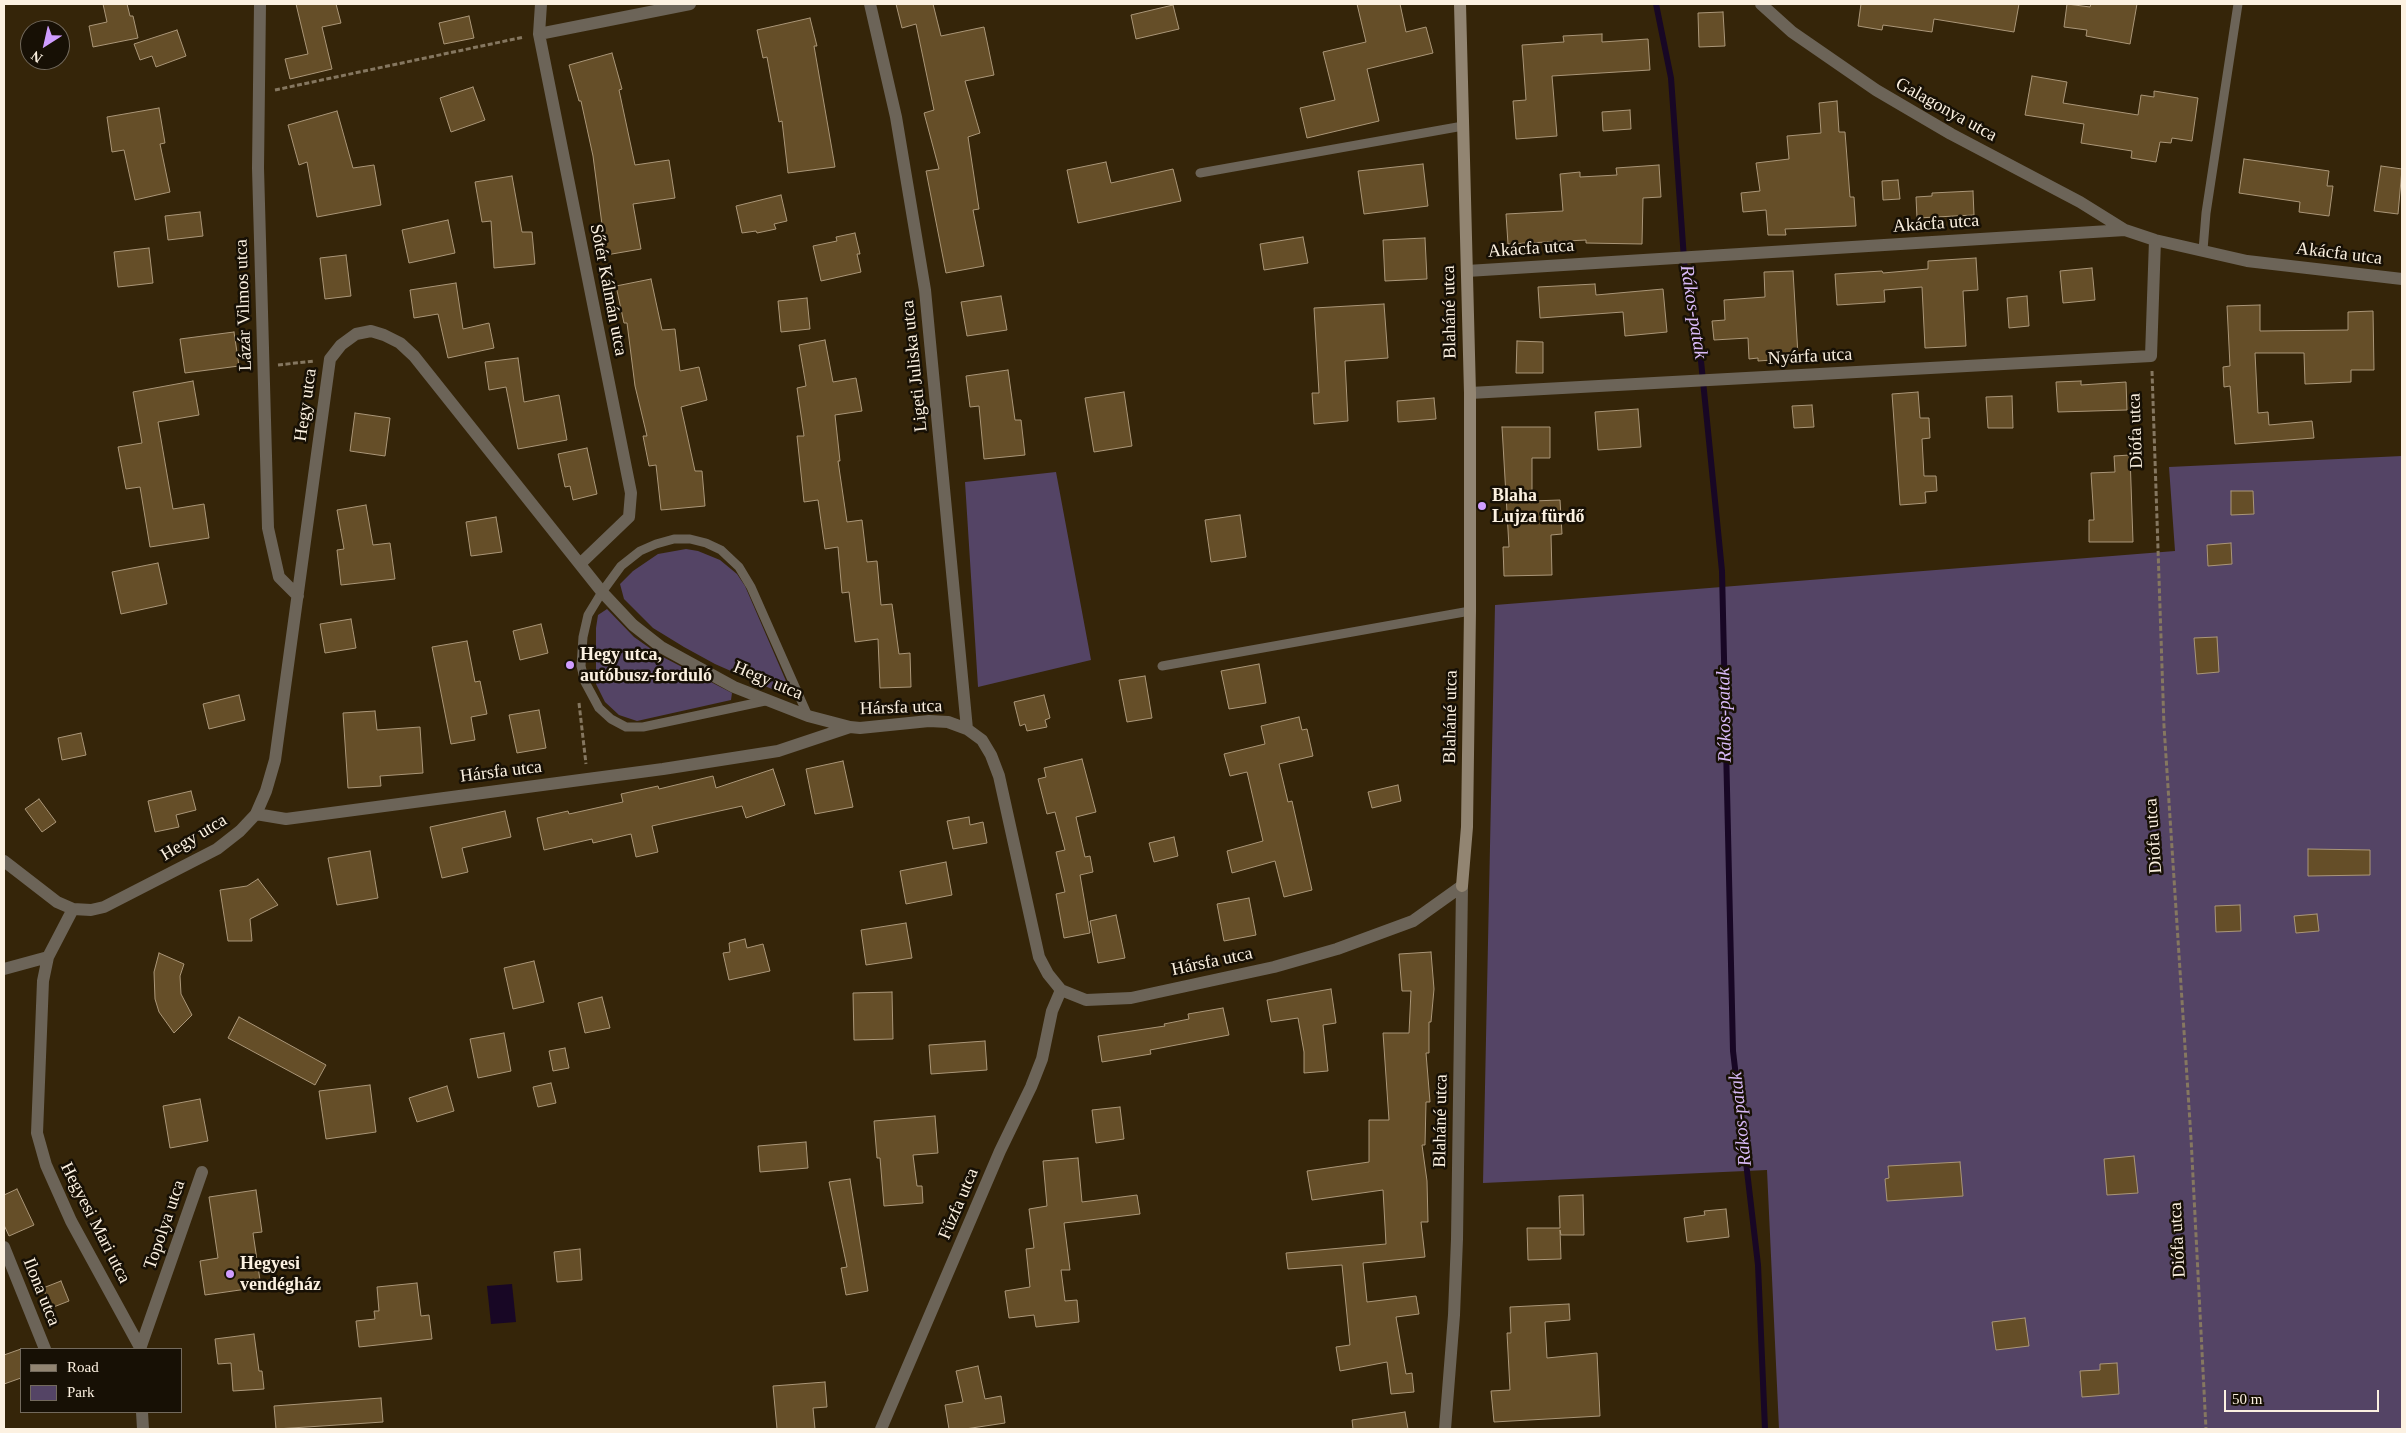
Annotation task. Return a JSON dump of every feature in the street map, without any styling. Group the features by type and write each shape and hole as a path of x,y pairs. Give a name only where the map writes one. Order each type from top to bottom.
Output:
{"street":[{"name":"Lázár Vilmos utca","path":"260,4 258,168 268,528 278,577 298,596"},
{"name":"Sőtér Kálmán utca","path":"542,4 539,34 631,493 629,517 580,564"},
{"path":"539,34 690,4"},
{"name":"Ligeti Juliska utca","path":"870,4 896,117 925,290 967,729"},
{"name":"Blaháné utca","path":"1446,1429 1457,1240 1462,886 1467,827 1470,611 1470,393 1460,4"},
{"name":"Galagonya utca","path":"1761,4 1792,32 1876,90 1951,134 2080,202 2125,230"},
{"name":"Akácfa utca","path":"1467,271 2125,230 2155,240 2247,260 2362,276 2402,279"},
{"path":"2152,356 2155,240"},
{"name":"Hegy utca","path":"73,909 104,907 217,849 236,836 256,814 266,791 275,760 330,359 342,345 356,334 371,332 384,335 400,343 420,364 602,592 633,624 661,647 696,667 765,701 808,716 850,727"},
{"name":"Nyárfa utca","path":"1470,393 2152,356"},
{"name":"Hársfa utca","path":"256,814 286,819 587,779 778,751 850,727 860,728 929,720 948,722 967,729 982,740 991,755 999,776 1039,957 1048,974 1061,990 1086,1000 1131,998 1274,967 1337,949 1412,921 1462,886"},
{"path":"4,861 39,889 73,909"},
{"name":"Hegyesi Mari utca","path":"73,909 48,957 42,981 40,1081 36,1120 40,1148 71,1221 141,1348"},
{"path":"4,969 48,957"},
{"name":"Fűzfa utca","path":"880,1429 1039,1066 1052,1011 1061,990"},
{"name":"Topolya utca","path":"141,1348 202,1172"},
{"name":"Ilona utca","path":"4,1247 45,1348"},
{"path":"142,1413 142,1429"}],"lane":[{"path":"2203,250 2206,213 2238,4"},
{"path":"1200,173 1463,126"},
{"path":"765,701 643,727 626,728 611,719 599,708 590,694 581,666 583,637 588,615 621,566 640,551 656,544 690,538 721,550 739,567 751,586 808,716"},
{"path":"1162,666 1470,611"}],"path":[{"path":"259,93 539,34"},
{"name":"Diófa utca","path":"2152,356 2164,726 2191,1138 2206,1429"},
{"path":"264,366 330,359"},
{"path":"578,695 587,779"}],"green space":[{"path":"2402,456 2402,1429 1779,1429 1767,1170 1483,1183 1495,605 2175,551 2169,467"},
{"path":"1056,472 1091,660 978,687 965,482"},
{"path":"686,549 698,551 720,560 737,574 745,586 786,681 782,690 774,690 715,664 684,647 653,628 624,599 620,584 633,571 658,554"},
{"path":"607,609 634,637 661,656 732,693 731,700 637,721 619,715 605,702 596,684 596,628 598,615"}],"shaded area":[{"path":"512,1284 516,1322 491,1324 487,1286"}],"building":[{"path":"103,4 127,4 130,16 133,16 138,38 93,47 89,26 107,22"},
{"path":"296,4 336,4 341,23 322,27 332,69 290,79 285,59 308,54"},
{"path":"896,4 933,4 941,36 984,27 994,75 965,81 980,133 968,137 979,209 973,210 984,266 946,273 926,171 939,169 924,113 934,110 916,24 902,28"},
{"path":"1357,4 1400,4 1406,32 1426,27 1433,53 1367,69 1379,121 1307,138 1300,108 1335,100 1323,52 1366,42"},
{"path":"1861,4 2019,4 2014,32 1934,19 1932,32 1883,25 1882,30 1858,26"},
{"path":"2067,4 2090,7 2091,4 2137,4 2130,44 2086,36 2087,30 2064,27"},
{"path":"1173,5 1179,29 1136,39 1131,15"},
{"path":"1723,12 1725,46 1699,47 1698,13"},
{"path":"469,16 474,38 444,44 439,23"},
{"path":"810,18 817,46 814,46 835,167 788,173 782,121 779,122 767,57 763,58 757,30"},
{"path":"177,30 186,56 156,67 152,56 140,60 134,44"},
{"path":"1602,34 1602,42 1648,39 1650,70 1552,76 1557,136 1516,139 1513,101 1526,100 1522,45 1564,42 1563,36"},
{"path":"612,53 622,89 619,90 635,165 669,160 675,198 633,204 641,249 606,255 593,156 581,101 579,101 569,65"},
{"path":"2032,76 2067,82 2063,103 2138,115 2141,95 2154,97 2154,91 2198,98 2192,141 2172,138 2171,143 2160,142 2156,162 2131,158 2132,151 2081,143 2084,124 2025,115"},
{"path":"473,87 485,120 451,132 440,98"},
{"path":"1837,101 1839,132 1845,132 1850,197 1854,197 1856,226 1785,229 1786,235 1768,235 1766,210 1743,212 1741,193 1760,191 1756,163 1789,159 1787,136 1821,133 1819,103"},
{"path":"159,108 165,143 160,144 170,192 135,200 124,150 112,152 107,117"},
{"path":"1630,110 1631,129 1603,131 1602,112"},
{"path":"337,111 353,168 374,165 381,205 317,217 307,162 299,165 288,125"},
{"path":"2244,159 2329,171 2327,186 2333,186 2329,216 2299,212 2300,202 2239,193"},
{"path":"1106,162 1111,183 1173,169 1181,201 1078,223 1067,170"},
{"path":"1423,164 1428,206 1364,214 1358,171"},
{"path":"1659,165 1661,197 1643,198 1642,244 1586,243 1586,240 1508,244 1506,214 1563,211 1560,174 1580,172 1580,177 1617,175 1616,168"},
{"path":"2381,166 2402,169 2398,214 2374,211"},
{"path":"512,176 522,232 532,232 535,264 494,268 491,221 482,222 475,182"},
{"path":"1898,180 1900,199 1883,200 1882,181"},
{"path":"1973,191 1974,215 1917,218 1916,197 1932,196 1932,193"},
{"path":"781,195 787,221 774,224 776,229 757,233 756,231 742,233 736,206"},
{"path":"200,212 203,236 168,240 165,216"},
{"path":"448,220 455,253 409,263 402,230"},
{"path":"855,233 860,254 857,254 861,272 821,281 813,246 837,241 836,237"},
{"path":"1303,237 1308,263 1264,270 1260,244"},
{"path":"1425,238 1427,279 1385,281 1383,240"},
{"path":"149,248 153,283 118,287 114,252"},
{"path":"346,255 351,296 325,299 320,258"},
{"path":"1976,258 1978,290 1963,291 1966,346 1925,348 1922,287 1884,290 1885,302 1837,305 1835,274 1882,271 1883,273 1928,269 1928,261"},
{"path":"2092,268 2095,300 2063,303 2060,271"},
{"path":"1793,271 1798,355 1787,356 1787,359 1758,361 1758,358 1749,359 1748,338 1714,340 1712,321 1725,320 1724,300 1765,297 1764,272"},
{"path":"651,279 662,330 675,329 680,371 699,367 707,400 681,407 695,471 702,471 705,506 661,510 656,465 649,466 643,436 647,436 635,386 627,323 624,323 616,286"},
{"path":"456,283 463,329 489,323 494,348 448,358 438,314 414,318 410,290"},
{"path":"1595,284 1596,295 1663,289 1667,332 1625,336 1623,312 1540,318 1538,287"},
{"path":"1001,296 1007,330 967,336 961,302"},
{"path":"2027,296 2029,326 2009,328 2007,298"},
{"path":"807,298 810,329 781,332 778,301"},
{"path":"1384,304 1388,358 1345,361 1348,421 1314,424 1312,393 1319,393 1314,308"},
{"path":"2260,305 2260,331 2348,330 2348,312 2373,311 2374,370 2351,370 2351,382 2305,384 2304,353 2255,353 2258,413 2268,412 2269,425 2312,421 2314,438 2235,444 2230,386 2224,387 2223,367 2230,366 2227,306"},
{"path":"234,332 239,366 185,373 180,339"},
{"path":"825,340 833,382 856,378 862,411 835,415 840,461 838,461 847,522 862,520 867,562 877,561 881,605 892,604 899,654 910,653 911,687 880,688 878,639 855,642 849,592 842,593 838,547 825,549 818,500 804,502 797,436 804,436 797,388 806,386 799,345"},
{"path":"1517,341 1543,342 1543,373 1516,373"},
{"path":"518,358 524,402 559,395 567,440 518,449 506,387 489,390 485,362"},
{"path":"1008,370 1015,420 1021,420 1025,455 984,459 979,406 970,407 966,376"},
{"path":"193,381 199,415 158,422 173,509 204,504 209,538 150,547 140,487 126,489 118,447 142,443 133,392"},
{"path":"2081,381 2081,385 2126,382 2127,410 2058,412 2056,382"},
{"path":"1124,392 1132,446 1094,452 1085,398"},
{"path":"1918,392 1920,418 1929,418 1930,438 1922,439 1924,476 1936,476 1937,491 1925,492 1926,503 1900,505 1892,394"},
{"path":"2012,396 2013,428 1988,428 1986,397"},
{"path":"1434,398 1436,419 1398,422 1397,401"},
{"path":"1812,405 1814,427 1794,428 1792,406"},
{"path":"1638,409 1641,447 1598,450 1595,412"},
{"path":"355,413 390,418 385,456 350,451"},
{"path":"1502,427 1550,427 1550,458 1532,458 1532,501 1560,500 1562,534 1551,535 1552,575 1504,576 1503,547 1509,547"},
{"path":"587,448 597,494 573,500 570,486 565,487 558,454"},
{"path":"2130,455 2133,542 2089,542 2089,520 2094,520 2091,473 2115,472 2114,456"},
{"path":"2231,491 2253,491 2254,514 2231,515"},
{"path":"366,505 373,545 390,543 395,579 341,585 337,550 344,549 337,510"},
{"path":"1240,515 1246,557 1211,562 1205,520"},
{"path":"496,517 502,552 471,556 466,522"},
{"path":"2231,543 2232,564 2208,566 2207,545"},
{"path":"158,563 167,604 121,614 112,572"},
{"path":"351,619 356,648 325,653 320,624"},
{"path":"541,624 548,653 520,660 513,631"},
{"path":"2217,637 2219,672 2197,674 2194,638"},
{"path":"467,641 475,682 480,681 487,714 471,717 475,740 451,744 432,647"},
{"path":"1259,664 1266,703 1229,709 1221,671"},
{"path":"1145,676 1152,718 1127,722 1119,680"},
{"path":"239,695 245,720 209,729 203,704"},
{"path":"1044,695 1050,718 1045,720 1047,727 1027,731 1025,724 1020,726 1014,702"},
{"path":"539,710 546,748 517,753 509,715"},
{"path":"375,711 377,730 420,727 423,773 380,776 381,786 348,788 343,713"},
{"path":"1299,717 1302,730 1307,729 1313,756 1279,764 1288,802 1292,801 1312,890 1284,897 1275,861 1232,873 1227,851 1263,841 1247,772 1230,776 1224,754 1265,744 1261,726"},
{"path":"81,733 86,755 62,760 58,738"},
{"path":"1082,759 1096,812 1076,817 1085,857 1090,856 1093,872 1080,875 1090,933 1064,938 1056,894 1065,892 1056,852 1065,850 1055,812 1047,814 1038,779 1046,777 1044,768"},
{"path":"843,761 853,807 815,814 806,769"},
{"path":"773,769 785,805 746,818 742,806 652,826 658,852 636,857 631,834 593,843 592,839 544,850 537,818 568,811 569,814 623,802 621,794 658,786 659,789 713,776 716,788"},
{"path":"1398,785 1401,801 1372,808 1368,792"},
{"path":"191,791 196,810 176,815 179,827 155,832 148,801"},
{"path":"39,799 56,822 42,832 25,809"},
{"path":"505,811 511,837 462,848 468,872 442,878 430,827"},
{"path":"969,817 970,825 983,822 987,843 953,849 947,821"},
{"path":"1174,837 1178,856 1154,862 1149,843"},
{"path":"2308,849 2370,850 2370,875 2308,876"},
{"path":"370,851 378,898 337,905 328,858"},
{"path":"946,862 952,895 906,904 900,871"},
{"path":"258,879 278,905 250,919 252,941 228,941 220,890 247,886"},
{"path":"1249,898 1256,935 1224,941 1217,904"},
{"path":"2240,905 2241,931 2216,932 2215,906"},
{"path":"2317,914 2319,931 2296,933 2294,916"},
{"path":"1116,915 1125,958 1098,963 1090,921"},
{"path":"906,923 912,958 866,965 861,930"},
{"path":"745,939 747,948 763,944 770,971 729,980 723,953 730,952 729,943"},
{"path":"1431,952 1434,989 1431,1022 1429,1022 1429,1053 1426,1053 1430,1102 1426,1102 1425,1145 1422,1145 1427,1181 1428,1222 1421,1222 1425,1257 1363,1263 1367,1302 1416,1296 1419,1314 1396,1317 1406,1374 1412,1373 1414,1392 1391,1394 1387,1362 1340,1371 1336,1347 1350,1345 1342,1265 1288,1269 1286,1253 1386,1244 1383,1190 1312,1200 1307,1171 1369,1162 1369,1120 1389,1120 1383,1033 1409,1033 1411,991 1402,991 1399,954"},
{"path":"159,953 184,964 180,976 181,994 192,1015 174,1033 159,1012 155,999 154,972"},
{"path":"534,961 544,1002 513,1009 504,968"},
{"path":"1331,989 1336,1023 1323,1025 1328,1071 1304,1073 1304,1052 1298,1018 1271,1022 1267,1000"},
{"path":"892,992 893,1039 854,1040 853,993"},
{"path":"602,997 610,1028 585,1033 578,1003"},
{"path":"1223,1008 1229,1035 1150,1050 1151,1054 1102,1062 1098,1036 1165,1026 1164,1024 1189,1019 1188,1014"},
{"path":"239,1017 326,1065 315,1085 228,1038"},
{"path":"504,1033 511,1071 478,1078 470,1039"},
{"path":"985,1041 987,1070 931,1074 929,1045"},
{"path":"565,1048 569,1068 553,1071 549,1051"},
{"path":"551,1083 556,1103 538,1107 533,1087"},
{"path":"370,1085 376,1132 326,1139 319,1091"},
{"path":"447,1086 454,1111 417,1122 409,1098"},
{"path":"200,1099 208,1141 170,1148 163,1106"},
{"path":"1120,1107 1124,1139 1096,1143 1092,1110"},
{"path":"935,1116 938,1153 913,1155 917,1186 922,1186 923,1203 884,1206 880,1158 877,1158 874,1121"},
{"path":"806,1142 808,1168 760,1172 758,1146"},
{"path":"2134,1156 2138,1193 2107,1195 2104,1159"},
{"path":"1078,1158 1082,1202 1137,1195 1140,1214 1064,1223 1070,1270 1061,1270 1065,1301 1077,1300 1079,1322 1036,1327 1034,1315 1009,1318 1005,1291 1030,1287 1026,1249 1034,1248 1029,1209 1047,1206 1043,1161"},
{"path":"1960,1162 1963,1196 1887,1201 1885,1179 1889,1178 1888,1166"},
{"path":"850,1179 868,1291 846,1295 841,1268 847,1267 829,1182"},
{"path":"17,1189 34,1225 9,1236 4,1225 4,1195"},
{"path":"256,1190 262,1232 253,1233 261,1287 205,1295 200,1261 218,1258 209,1197"},
{"path":"1583,1195 1584,1235 1561,1235 1560,1230 1561,1259 1528,1260 1527,1228 1560,1228 1559,1196"},
{"path":"1726,1209 1729,1237 1687,1242 1684,1218 1705,1215 1704,1211"},
{"path":"580,1249 582,1280 557,1282 554,1252"},
{"path":"61,1281 69,1301 51,1308 43,1288"},
{"path":"417,1283 421,1316 429,1315 432,1339 359,1347 356,1321 375,1319 374,1311 379,1311 377,1287"},
{"path":"1569,1304 1570,1320 1545,1322 1547,1358 1597,1353 1600,1416 1494,1422 1491,1391 1510,1390 1507,1333 1511,1333 1510,1307"},
{"path":"2025,1318 2029,1346 1996,1350 1992,1322"},
{"path":"254,1334 259,1371 262,1371 264,1389 233,1391 231,1363 218,1364 215,1339"},
{"path":"20,1349 20,1378 4,1384 4,1355"},
{"path":"2117,1363 2119,1394 2082,1397 2080,1371 2100,1370 2100,1364"},
{"path":"978,1366 985,1399 1001,1396 1005,1423 965,1429 949,1429 945,1405 963,1402 956,1371"},
{"path":"825,1382 827,1407 813,1408 815,1429 777,1429 773,1386"},
{"path":"381,1398 383,1422 276,1429 274,1406"},
{"path":"1405,1412 1408,1429 1353,1429 1352,1420"}],"waterway":[{"name":"Rákos-patak","path":"1656,4 1671,78 1685,273 1700,351 1722,571 1733,1051 1758,1265 1765,1429"}],"place":[{"name":"Blaha Lujza fürdő","path":"1482,506"},
{"name":"Hegy utca, autóbusz-forduló","path":"570,665"},
{"name":"Hegyesi vendégház","path":"230,1274"}]}
